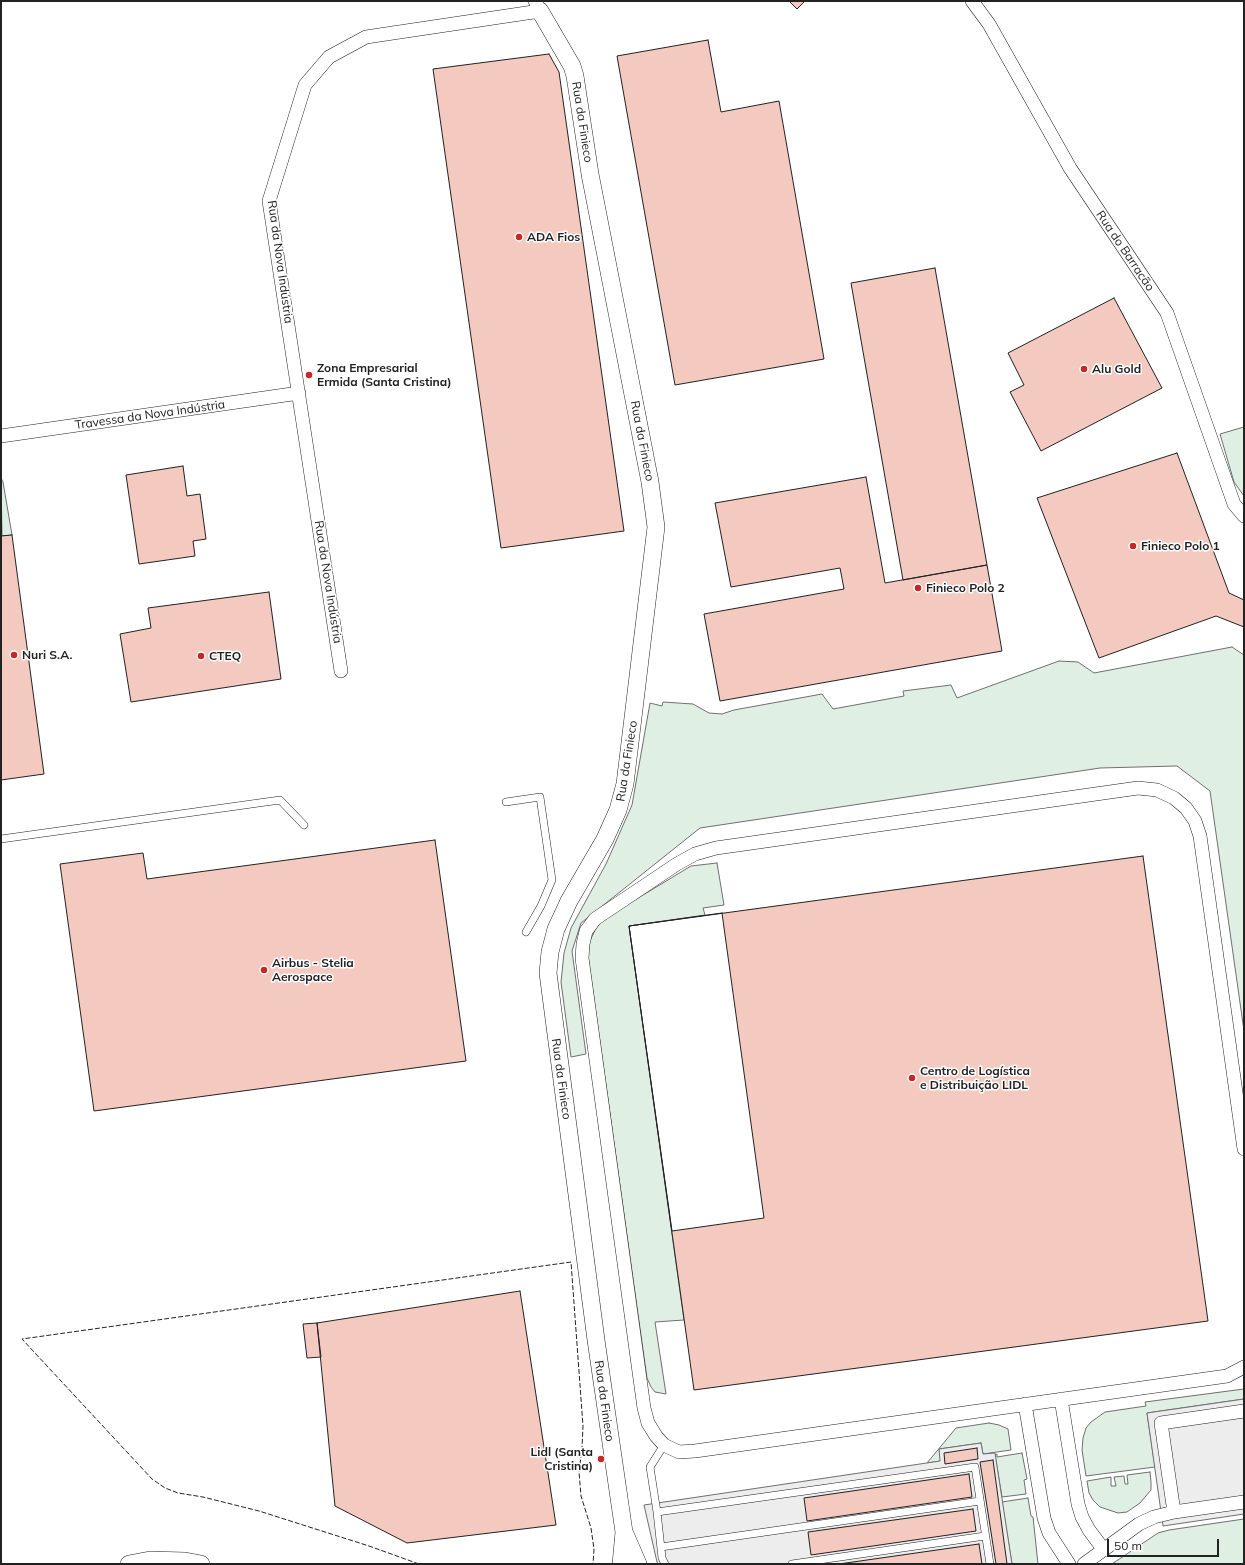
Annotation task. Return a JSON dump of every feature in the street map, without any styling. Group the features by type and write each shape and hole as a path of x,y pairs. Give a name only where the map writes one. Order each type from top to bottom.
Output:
{"street":[{"name":"Rua do Barracão","path":"972,1 989,24 1070,168 1167,313 1234,504 1244,516"},
{"name":"Rua da Nova Indústria","path":"341,671 269,201 305,85 329,57 366,37 538,6"},
{"name":"Rua da Finieco","path":"538,6 572,66 576,76 590,174 650,482 656,527 632,734 622,797 605,839 569,901 556,929 550,952 548,973 595,1332 624,1532"},
{"name":"Travessa da Nova Indústria","path":"1,436 299,393"},
{"path":"1244,1149 1200,836 1195,821 1186,808 1174,798 1158,790 1138,788 716,848 695,854 677,864 595,918 586,931 582,944 583,966 644,1408 648,1423 664,1445 679,1452 695,1451 1227,1376 1244,1367"},
{"path":"1061,1399 1078,1504 1082,1517 1089,1530 1104,1550"},
{"path":"1025,1404 1044,1518 1049,1533 1069,1564"},
{"path":"1174,1512 1161,1423 1244,1411"},
{"path":"1084,1564 1144,1522 1154,1517 1174,1512 1244,1502"},
{"path":"621,1564 624,1532"},
{"path":"624,1532 638,1564"},
{"path":"129,1564 150,1560 185,1561 201,1564"}],"lane":[{"path":"506,802 540,797 552,880 541,906 526,932"},
{"path":"1,839 280,800 304,825"},
{"path":"664,1445 650,1467 662,1558 665,1564"},
{"path":"657,1512 975,1466 990,1564"},
{"path":"661,1547 980,1501"},
{"path":"792,1564 985,1536"}],"green space":[{"path":"1244,427 1244,496 1234,482 1220,434"},
{"path":"1,478 3,482 12,535 2,536"},
{"path":"1232,647 1244,655 1244,1031 1210,791 1177,766 1100,768 700,828 581,923 572,951 586,1054 571,1057 561,982 564,953 571,928 606,864 632,805 650,703 662,706 663,702 693,704 709,713 722,714 734,710 822,694 833,709 904,696 903,691 951,685 957,698 1059,661 1078,662 1094,673"},
{"path":"717,863 724,905 703,908 705,915 629,926 684,1320 655,1322 666,1394 655,1392 647,1378 588,957 588,945 598,924 615,912 691,866"},
{"path":"1244,1389 1244,1399 1147,1413 1155,1467 1086,1476 1082,1450 1083,1438 1086,1428 1091,1422 1105,1412 1146,1406 1145,1402"},
{"path":"989,1423 1008,1429 1011,1450 983,1454 981,1443 939,1449 941,1461 927,1463 956,1428"},
{"path":"1022,1453 1027,1479 1024,1480 1026,1494 1002,1497 995,1455 997,1454 997,1457"},
{"path":"1150,1472 1151,1490 1140,1503 1127,1512 1118,1513 1100,1507 1089,1493 1087,1481 1111,1477 1111,1486 1116,1486 1114,1477 1124,1476 1125,1484 1128,1484 1127,1475"},
{"path":"1028,1498 1031,1516 1033,1517 1038,1564 1012,1564 1002,1502"},
{"path":"1244,1519 1244,1564 1112,1564 1158,1533"}],"shaded area":[{"path":"1244,1399 1244,1514 1163,1526 1147,1413"},
{"path":"981,1443 983,1454 995,1453 1012,1564 658,1564 657,1562 644,1505 940,1461 939,1449"}],"building":[{"path":"789,1 805,1 797,9"},
{"path":"708,40 721,112 779,101 824,359 675,385 617,56"},
{"name":"ADA Fios","path":"549,54 559,72 624,531 501,548 433,69"},
{"path":"935,268 987,565 903,580 851,283"},
{"name":"Alu Gold","path":"1114,298 1162,388 1041,451 1010,392 1024,385 1008,353"},
{"name":"Finieco Polo 1","path":"1177,453 1229,593 1244,600 1244,627 1216,616 1099,658 1037,498"},
{"path":"183,466 187,496 200,494 206,539 193,541 195,556 139,564 126,475"},
{"name":"Finieco Polo 2","path":"866,477 885,583 987,565 1002,651 720,701 704,614 844,589 840,568 731,587 715,503"},
{"name":"Nuri S.A.","path":"12,535 44,774 1,780 1,536"},
{"name":"CTEQ","path":"269,592 281,679 131,702 120,634 151,628 148,608"},
{"name":"Airbus - Stelia Aerospace","path":"435,840 466,1061 94,1111 60,864 143,853 147,879"},
{"name":"Centro de Logística e Distribuição LIDL","path":"1143,856 1208,1321 694,1390 629,926"},
{"path":"722,913 764,1218 672,1231 629,926"},
{"path":"520,1291 556,1525 407,1543 335,1506 317,1323"},
{"path":"317,1323 321,1357 307,1358 303,1324"},
{"path":"977,1448 978,1459 945,1464 944,1453"},
{"path":"993,1460 1007,1564 996,1564 980,1462"},
{"path":"969,1474 972,1497 807,1521 804,1498"},
{"path":"973,1509 976,1531 811,1555 808,1532"},
{"path":"979,1544 982,1564 839,1564"}],"fence":[{"path":"419,1564 369,1546 259,1511 203,1497 178,1493 165,1488 152,1479 22,1339 571,1262 583,1426 579,1472 581,1496 591,1528 594,1549 593,1564"}],"place":[{"name":"ADA Fios","path":"519,237"},
{"name":"Alu Gold","path":"1084,369"},
{"name":"Zona Empresarial Ermida (Santa Cristina)","path":"309,375"},
{"name":"Finieco Polo 1","path":"1133,546"},
{"name":"Finieco Polo 2","path":"918,588"},
{"name":"Nuri S.A.","path":"14,655"},
{"name":"CTEQ","path":"201,656"},
{"name":"Airbus - Stelia Aerospace","path":"264,970"},
{"name":"Centro de Logística e Distribuição LIDL","path":"912,1078"},
{"name":"Lidl (Santa Cristina)","path":"601,1459"}]}
